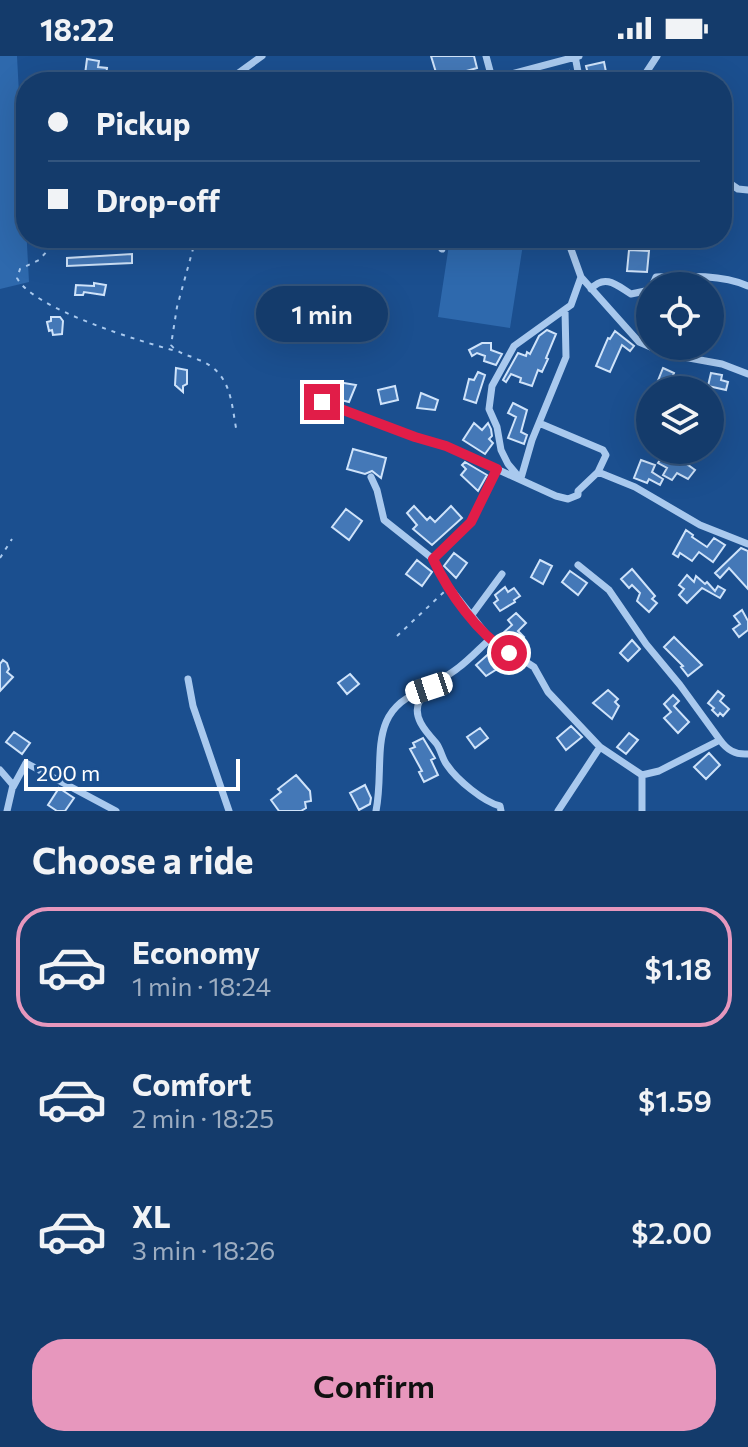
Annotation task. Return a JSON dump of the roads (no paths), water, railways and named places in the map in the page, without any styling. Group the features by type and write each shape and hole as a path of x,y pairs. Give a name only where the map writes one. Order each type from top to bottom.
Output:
{"street":[{"path":"240,72 262,56"},
{"path":"526,72 576,56"},
{"path":"571,248 581,277 634,338 667,354 722,364 748,374"},
{"path":"521,478 504,458 489,409 490,393 498,372 514,346 575,300 581,277"},
{"path":"591,289 596,283 604,281 636,294"},
{"path":"724,281 748,286"},
{"path":"521,478 566,357 565,310"},
{"path":"322,402 446,446 556,496 568,499 578,495 578,491 598,472 605,452 539,423"},
{"path":"433,559 471,522 497,469"},
{"path":"598,472 635,487 700,525 748,544"},
{"path":"371,477 384,520 433,559 449,587 490,639 534,667 548,692 600,747 642,775 659,771 720,740"},
{"path":"578,565 609,590 726,749 737,754 748,754"},
{"path":"471,616 502,574"},
{"path":"376,811 385,720 406,696 429,688 460,667 490,639"},
{"path":"188,679 193,706 229,811"},
{"path":"429,688 416,711 426,732 438,746 447,765 482,798 500,806 501,811"},
{"path":"558,811 600,747"},
{"path":"7,811 13,787 26,763 116,811"},
{"path":"0,770 11,779 13,787"},
{"path":"642,775 642,811"}]}
